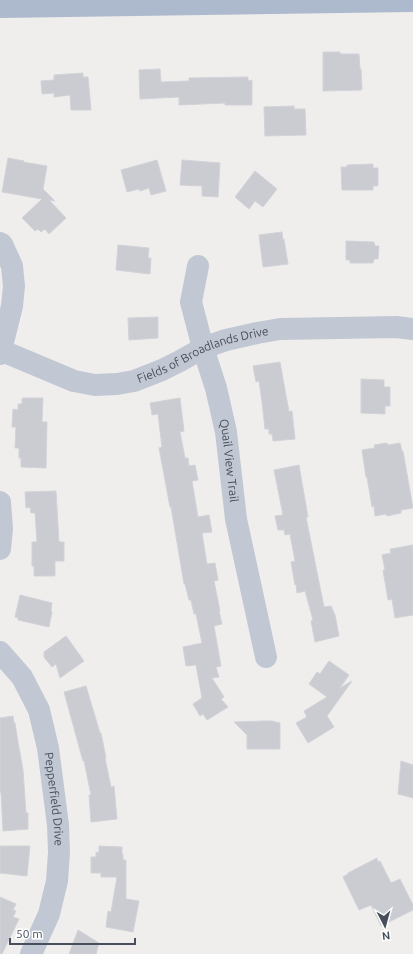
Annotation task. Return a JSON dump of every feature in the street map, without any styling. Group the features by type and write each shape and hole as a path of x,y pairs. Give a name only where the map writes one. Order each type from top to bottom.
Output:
{"main road":[{"path":"0,7 413,1"}],"street":[{"path":"0,243 2,244 12,266 14,286 12,306 0,352"},
{"name":"Quail View Trail","path":"198,266 191,302 203,348 216,388 226,432 236,519 266,657"},
{"name":"Fields of Broadlands Drive","path":"0,352 74,381 95,385 117,384 134,381 162,370 203,348 226,340 257,333 280,329 396,327 413,329"},
{"path":"0,502 2,529 0,549"},
{"name":"Pepperfield Drive","path":"0,652 22,677 39,710 48,748 58,825 59,852 57,881 49,914 31,954"}],"building":[{"path":"323,52 359,54 362,90 323,91"},
{"path":"160,69 161,82 189,81 189,78 248,77 248,81 252,80 252,105 225,105 225,103 179,105 179,97 140,99 139,70"},
{"path":"83,73 83,77 88,77 91,110 71,110 70,95 54,97 54,93 42,94 41,81 54,80 54,75"},
{"path":"294,106 294,109 305,109 306,135 265,136 264,107"},
{"path":"8,158 47,166 43,189 55,201 49,200 66,218 49,234 45,229 41,232 38,229 35,231 22,218 42,199 2,192"},
{"path":"157,160 166,191 151,195 149,188 140,191 139,189 127,192 121,170"},
{"path":"182,160 220,163 218,197 202,196 202,186 180,185"},
{"path":"373,164 373,168 378,168 378,186 373,186 373,190 342,190 341,167 347,167 347,165"},
{"path":"255,171 277,189 263,207 255,201 249,209 235,197"},
{"path":"282,232 288,264 263,267 259,235"},
{"path":"346,241 374,242 375,246 379,246 378,259 374,259 373,263 350,263 350,260 346,260"},
{"path":"118,245 149,248 148,258 151,258 150,274 116,270"},
{"path":"158,317 158,338 129,340 128,318"},
{"path":"280,362 289,412 292,411 295,439 273,441 272,434 269,434 269,429 265,429 259,381 256,382 253,366"},
{"path":"361,379 384,380 384,387 390,387 390,406 385,406 385,414 361,413"},
{"path":"22,398 43,398 42,422 47,422 46,468 21,467 19,448 15,448 16,427 12,427 13,409 18,410 18,404 22,404"},
{"path":"180,398 184,431 180,432 185,458 188,458 189,466 195,465 198,480 192,481 198,517 209,515 212,532 202,533 207,564 215,563 218,580 214,581 222,624 214,626 221,666 216,667 219,677 212,678 224,697 221,699 228,707 207,720 203,714 200,716 193,704 202,698 196,665 186,666 183,647 202,643 196,614 194,614 191,600 189,600 184,584 159,448 162,447 158,414 152,415 150,403"},
{"path":"387,443 388,445 400,443 403,451 413,508 401,510 401,513 387,516 386,514 375,516 374,506 372,507 366,477 362,450 375,448 374,445"},
{"path":"299,465 308,517 306,517 324,607 331,606 335,615 339,636 315,642 311,621 313,620 305,591 297,593 296,584 295,585 291,562 295,561 290,534 285,535 284,530 278,530 275,516 283,515 274,470"},
{"path":"56,491 59,542 64,542 64,561 55,561 55,576 34,576 34,566 32,566 32,542 37,542 35,513 31,513 30,507 26,508 25,492"},
{"path":"413,545 413,615 395,618 392,599 388,600 382,555 391,553 390,549"},
{"path":"20,595 52,603 49,627 18,620 18,618 15,617"},
{"path":"66,636 84,661 60,678 56,664 52,667 44,657 44,652"},
{"path":"329,661 349,675 340,688 352,681 327,716 334,727 308,743 296,723 307,717 304,711 327,697 309,684 317,672 320,674"},
{"path":"86,686 101,733 111,787 114,786 117,819 91,822 89,795 91,795 84,761 64,692"},
{"path":"13,716 23,770 26,813 28,813 28,829 3,831 1,792 0,793 0,718"},
{"path":"272,721 280,723 280,749 247,749 247,735 234,722"},
{"path":"401,761 413,765 413,798 398,794"},
{"path":"0,846 30,846 27,876 0,873"},
{"path":"99,846 122,847 123,860 126,860 126,899 139,901 133,932 106,927 108,911 111,912 117,877 101,877 101,873 91,873 91,857 96,857 96,852 99,853"},
{"path":"377,858 391,883 400,879 413,905 413,910 381,926 371,905 359,910 343,877"},
{"path":"0,897 16,904 13,910 16,911 13,917 19,919 2,954 0,954"},
{"path":"78,930 99,943 96,954 69,954"}]}
